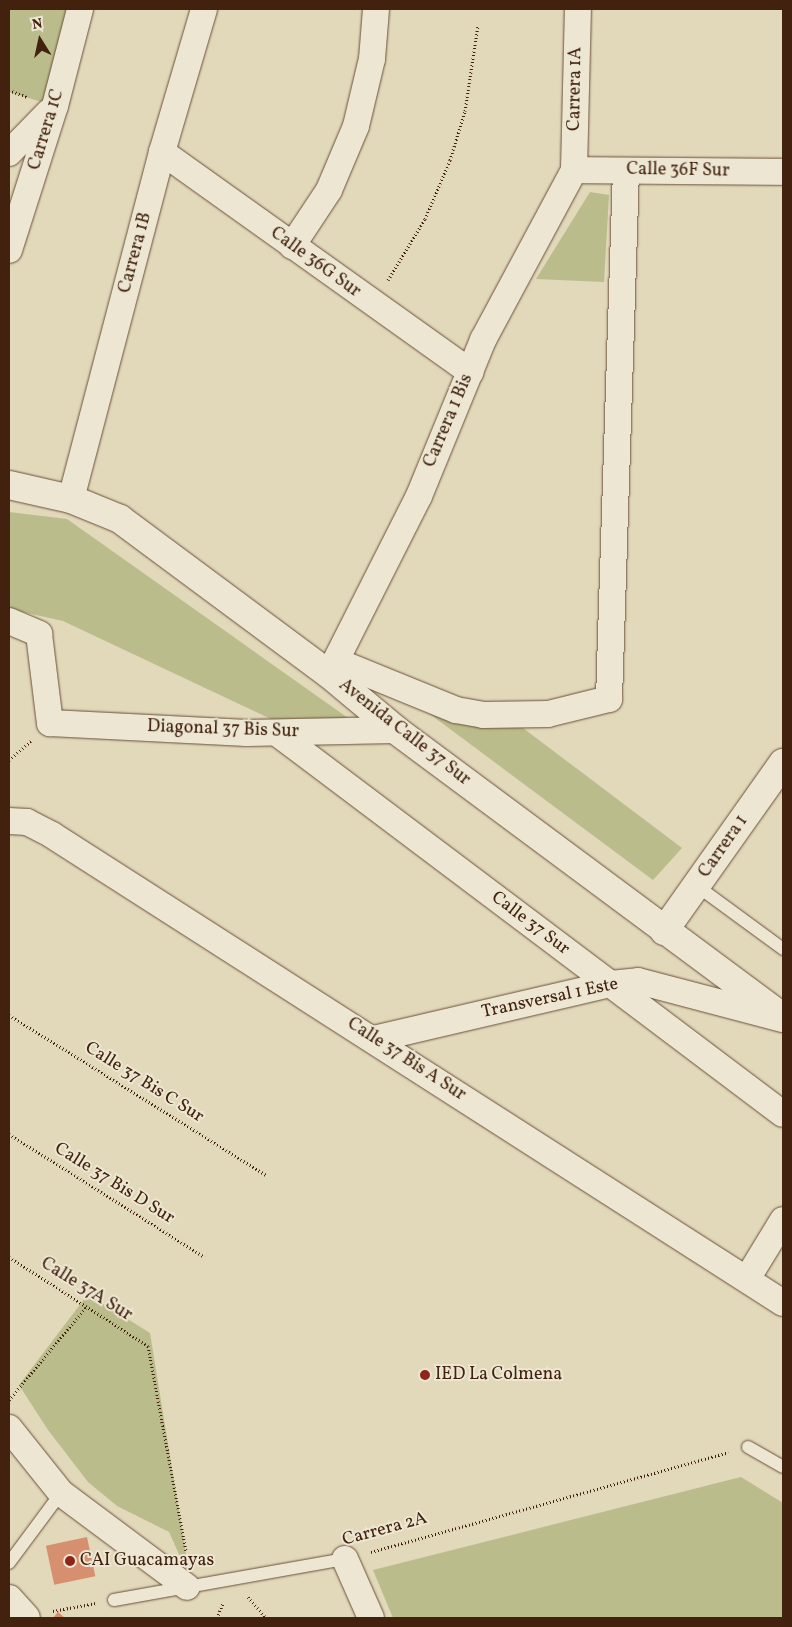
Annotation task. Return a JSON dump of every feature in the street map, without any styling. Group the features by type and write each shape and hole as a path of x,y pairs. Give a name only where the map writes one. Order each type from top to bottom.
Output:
{"main road":[{"name":"Avenida Calle 37 Sur","path":"9,485 71,498 120,519 333,668 396,730 783,1018"},
{"name":"Carrera 1","path":"664,930 783,763"}],"street":[{"name":"Carrera 1C","path":"9,250 55,106 80,9"},
{"name":"Carrera 1B","path":"71,498 162,152 204,9"},
{"path":"292,246 329,190 356,126 372,60 376,9"},
{"name":"Carrera 1A","path":"574,170 578,9"},
{"path":"9,153 55,106"},
{"name":"Calle 36G Sur","path":"162,152 372,304 470,372"},
{"name":"Calle 36F Sur","path":"574,170 783,172"},
{"name":"Carrera 1 Bis","path":"333,668 419,496 483,340 574,170"},
{"path":"333,668 456,710 483,715 548,714 609,699 626,171"},
{"name":"Diagonal 37 Bis Sur","path":"9,621 39,634 50,723 277,733 396,730"},
{"name":"Calle 37 Sur","path":"277,733 783,1114"},
{"name":"Calle 37 Bis A Sur","path":"18,822 52,835 783,1303"},
{"name":"Transversal 1 Este","path":"374,1040 610,984 638,981 783,1018"},
{"path":"747,1279 783,1220"},
{"path":"9,1428 61,1493 190,1587"},
{"path":"345,1559 371,1618"}],"lane":[{"path":"697,886 783,949"},
{"path":"748,1447 783,1468"},
{"path":"9,1563 61,1493"},
{"name":"Carrera 2A","path":"114,1600 345,1559"}],"path":[{"path":"372,304 425,219 450,160 464,111 478,25"},
{"name":"Calle 37 Bis C Sur","path":"9,1015 266,1175"},
{"name":"Calle 37 Bis D Sur","path":"9,1134 204,1257"},
{"name":"Calle 37A Sur","path":"9,1257 148,1346 190,1587"},
{"path":"9,1400 86,1306"},
{"name":"Carrera 2A","path":"345,1559 748,1447"},
{"path":"20,1611 114,1600"}],"green space":[{"path":"9,9 81,9 55,106 9,92"},
{"path":"590,192 609,195 604,282 536,279"},
{"path":"9,512 67,519 348,718 271,719 63,621 9,609"},
{"path":"415,703 515,722 682,848 653,880"},
{"path":"88,1294 150,1333 190,1579 169,1532 117,1506 88,1482 48,1430 19,1385"},
{"path":"741,1477 783,1503 783,1618 393,1618 373,1570"}],"building":[{"name":"CAI Guacamayas","path":"87,1537 95,1576 54,1585 46,1546"},
{"path":"58,1612 65,1618 53,1618"}],"place":[{"name":"IED La Colmena","path":"425,1375"},
{"name":"CAI Guacamayas","path":"70,1561"}]}
